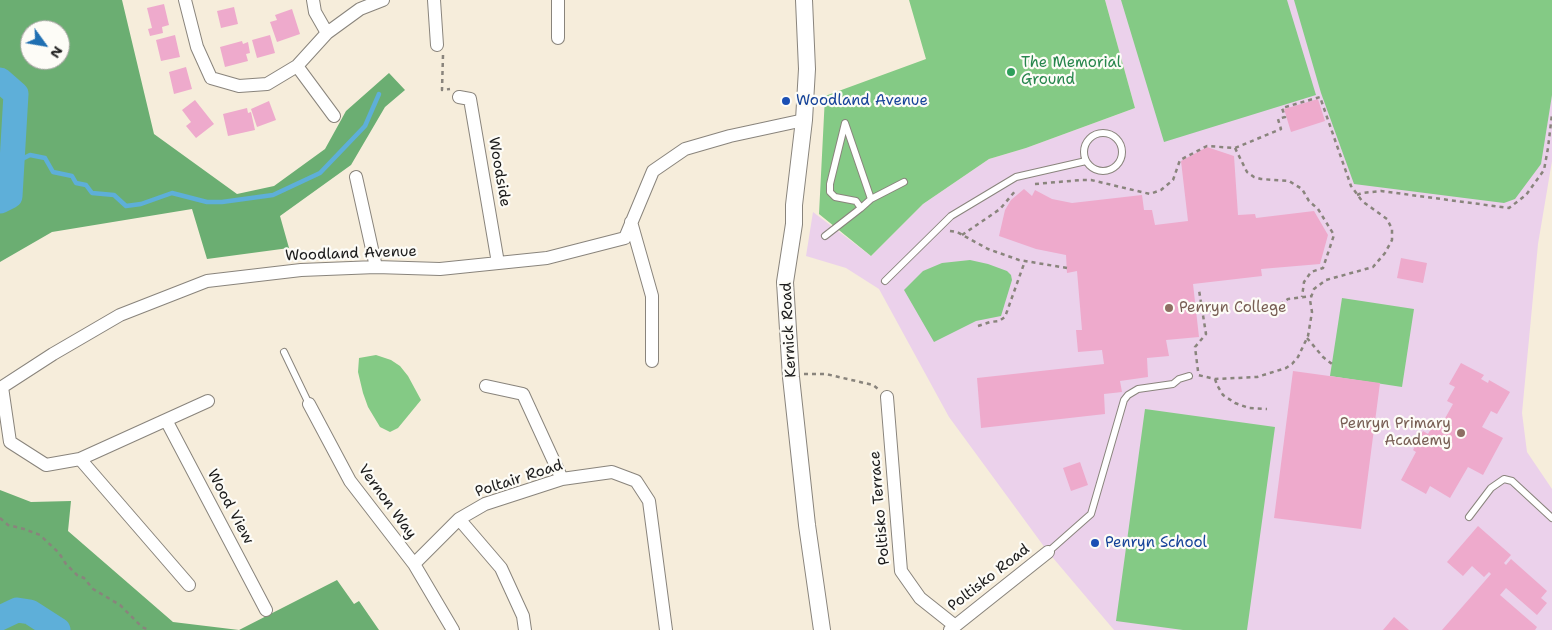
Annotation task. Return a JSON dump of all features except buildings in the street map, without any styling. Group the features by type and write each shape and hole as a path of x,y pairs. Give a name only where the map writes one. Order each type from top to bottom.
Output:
{"street":[{"path":"185,0 197,47 211,78 238,86 267,84 297,66 327,33 360,9 383,0"},
{"path":"312,0 315,12 327,33"},
{"path":"434,0 437,45"},
{"path":"558,0 558,38"},
{"name":"Kernick Road","path":"804,0 807,69 804,120 795,197 794,231 785,282 791,374 807,525 822,630"},
{"path":"297,66 334,116"},
{"name":"Woodside","path":"459,97 470,99 498,263"},
{"name":"Woodland Avenue","path":"208,401 80,459 46,464 10,442 2,387 120,315 207,280 301,270 376,267 440,269 547,258 625,238 653,171 685,149 730,136 804,120"},
{"path":"356,178 376,267"},
{"path":"631,222 652,296 652,361"},
{"path":"486,386 524,394 562,480"},
{"name":"Poltisko Terrace","path":"887,397 901,571 920,598 952,628"},
{"name":"Vernon Way","path":"309,404 350,482 414,564"},
{"name":"Wood View","path":"166,420 266,610"},
{"path":"80,459 189,585"},
{"name":"Poltair Road","path":"414,564 459,519 485,504 562,480 612,472 636,481 649,501 666,630"},
{"path":"459,519 501,568 522,616 525,630"},
{"name":"Poltisko Road","path":"952,628 1048,552"},
{"path":"414,564 453,630"}],"lane":[{"path":"861,208 856,201 835,197 830,192 830,184 845,123 871,199"},
{"path":"886,281 950,216 1016,177 1086,162 1096,169 1105,172 1115,167 1121,160 1123,150 1119,140 1112,135 1104,133 1094,136 1084,148 1086,162"},
{"path":"826,236 871,199 904,182"},
{"path":"284,352 309,404"},
{"path":"1048,552 1092,514 1124,400 1128,394 1138,389 1173,384 1179,379 1189,376"},
{"path":"1469,517 1491,488 1504,479 1512,482 1552,518"}],"path":[{"path":"437,45 444,45 442,90"},
{"path":"1031,185 1091,180 1150,194 1161,190 1173,180 1180,160 1207,146 1235,148 1281,129 1278,119 1285,117 1282,108 1320,97 1351,186 1357,195 1387,219 1392,229 1392,240 1373,267 1326,280 1314,290 1310,300 1312,312 1307,338 1298,358 1286,368 1257,377 1216,379 1198,375 1189,376"},
{"path":"1357,195 1371,191 1381,191 1510,208 1526,195 1544,170 1552,114"},
{"path":"1235,148 1247,172 1254,177 1289,181 1302,189 1309,201 1318,209 1334,235 1323,268 1311,272 1304,282 1302,297"},
{"path":"962,235 1000,210 1020,187"},
{"path":"938,228 957,232 988,249 1025,261 1067,268"},
{"path":"978,326 999,321 1005,317 1025,261"},
{"path":"1198,369 1195,348 1206,334 1199,290"},
{"path":"1202,312 1248,305 1266,309 1275,308 1288,298 1312,296"},
{"path":"1307,338 1323,357 1332,364"},
{"path":"791,374 826,374 873,385 887,397"},
{"path":"1216,379 1223,395 1235,403 1249,408 1267,408"},
{"path":"0,518 8,525 40,535 59,553 66,564 77,575 84,578 93,589 120,605 142,627 149,630"}],"shaded area":[{"name":"Penryn College","path":"1105,0 1552,0 1552,161 1538,244 1522,413 1527,452 1552,489 1552,630 1114,630 1048,552 949,417 879,289 846,268 806,256 813,212 871,256 923,204 989,159 1026,148 1135,108"}],"green space":[{"path":"0,0 122,0 154,134 237,194 274,186 325,149 346,111 389,73 405,90 385,107 351,165 280,216 289,248 207,259 192,209 52,232 0,262"},
{"path":"909,0 1105,0 1135,108 1026,148 989,159 923,204 871,256 819,214 825,96 926,59"},
{"path":"1121,0 1287,0 1316,95 1164,142"},
{"path":"1294,0 1552,0 1552,95 1541,164 1515,199 1504,203 1354,184 1321,93"},
{"path":"970,260 988,264 1007,271 1011,275 1012,280 1001,316 976,321 934,342 904,290 923,271 942,263"},
{"path":"1342,298 1414,309 1402,387 1330,376"},
{"path":"376,355 391,360 400,366 408,376 421,400 398,428 390,432 380,427 368,407 358,372 359,358"},
{"path":"1145,409 1275,427 1247,630 1183,630 1116,621"},
{"path":"0,490 31,502 71,501 68,531 173,622 239,630 0,630"},
{"path":"337,580 354,604 359,601 379,630 239,630"}],"waterway":[{"path":"0,80 16,94 10,196 0,201"},
{"path":"12,164 30,155 45,158 53,172 72,176 76,183 86,185 92,193 114,195 126,206 141,204 172,193 207,202 222,202 273,195 320,173 365,126 379,94"},
{"path":"0,618 17,610 30,612 58,630"}],"place":[{"name":"The Memorial Ground","path":"1011,72"},
{"name":"Woodland Avenue","path":"786,101"},
{"name":"Penryn College","path":"1169,308"},
{"name":"Penryn Primary Academy","path":"1461,433"},
{"name":"Penryn School","path":"1095,543"}]}
